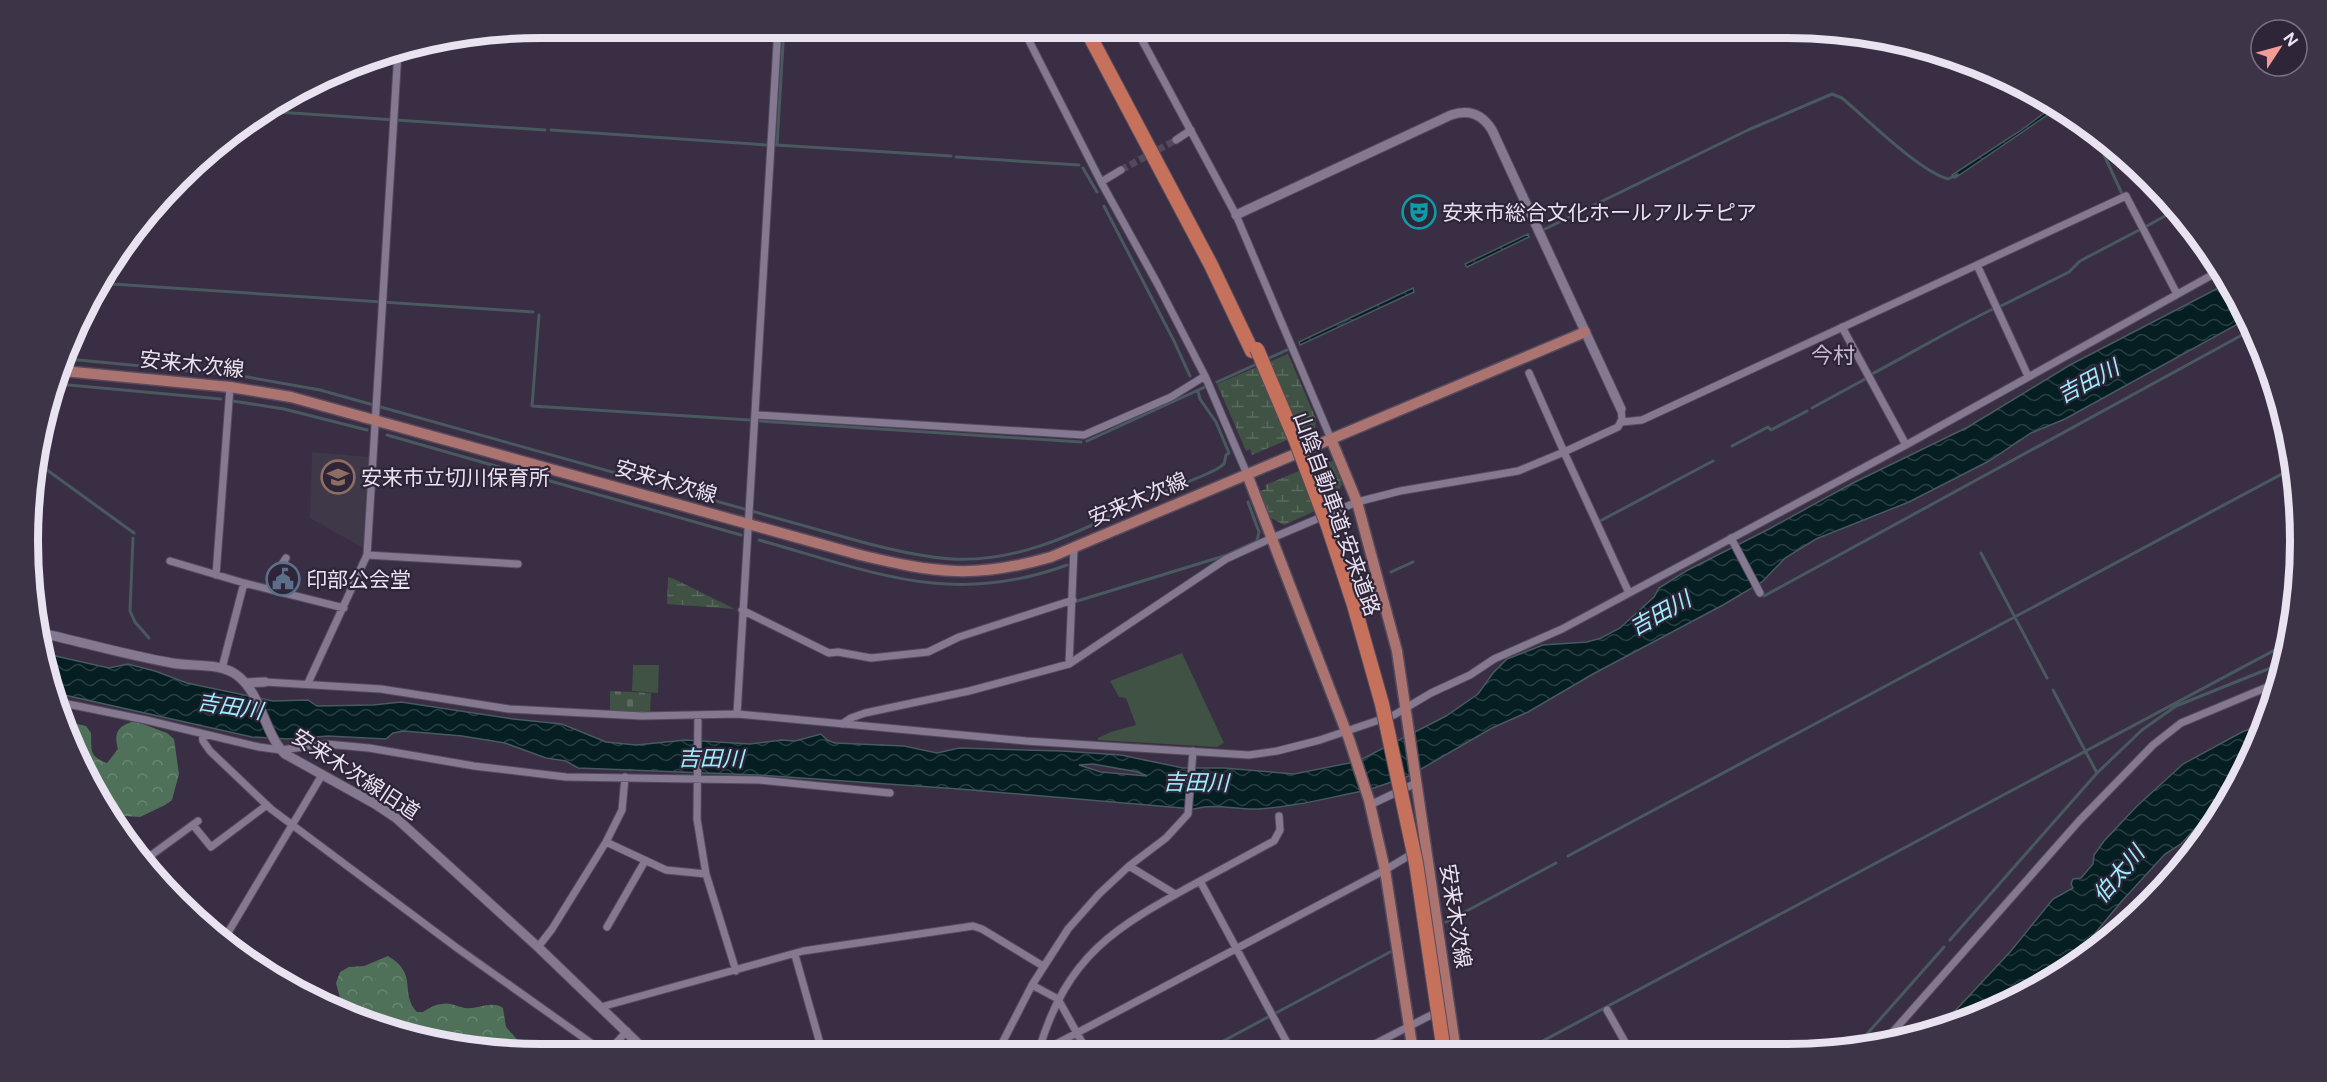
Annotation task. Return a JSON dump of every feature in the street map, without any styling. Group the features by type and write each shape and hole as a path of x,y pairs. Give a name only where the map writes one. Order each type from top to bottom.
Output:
{"highway":[{"name":"山陰自動車道;安来道路","path":"1091,38 1255,350"},
{"name":"山陰自動車道;安来道路","path":"1098,38 1216,262 1296,441 1351,596 1416,863 1443,1044"},
{"name":"山陰自動車道;安来道路","path":"1379,705 1411,864 1437,1044"}],"main road":[{"name":"安来木次線","path":"67,372 230,387 291,397 888,562 947,572 1001,569 1035,562 1074,548 1585,332"},
{"name":"安来木次線","path":"1331,439 1357,502 1388,608 1397,651 1455,1044"},
{"path":"1247,474 1348,736 1370,803 1385,870 1412,1044"}],"street":[{"path":"737,714 777,38"},
{"path":"1028,38 1101,182 1205,376 1247,474"},
{"path":"1141,38 1236,215 1331,439"},
{"path":"308,683 367,555 398,59"},
{"path":"1236,215 1451,115 1463,112 1474,113 1484,119 1492,130 1621,409 1622,422"},
{"path":"1176,140 1191,130"},
{"path":"1101,182 1121,170"},
{"path":"842,724 865,713 969,691 1069,664 1226,559 1272,538 1357,502 1400,491 1518,471 1615,429 1622,422 1642,420 2126,196 2177,294"},
{"path":"1977,265 2028,376"},
{"path":"46,634 170,663 222,668 231,671 247,685 265,682 308,683 381,689 509,709 642,716 698,717 737,714 1026,741 1262,754 1348,736 1407,710 1494,659 1562,629 1906,445 2213,274"},
{"path":"1842,327 1906,445"},
{"path":"1528,373 1629,593"},
{"path":"756,415 1084,435 1171,397 1205,376"},
{"path":"216,575 230,387"},
{"path":"1732,539 1759,592"},
{"path":"1069,664 1074,548"},
{"path":"367,555 518,564"},
{"path":"269,589 286,558"},
{"path":"170,561 244,583 344,608"},
{"path":"222,668 244,583"},
{"path":"742,610 829,652 871,658 928,652 959,637 1073,600"},
{"name":"安来木次線旧道","path":"247,685 278,747 290,758 375,804 396,818 538,947 639,1044"},
{"path":"1892,1033 2079,821 2153,745 2181,723 2268,687"},
{"path":"64,703 136,717 202,734 278,747 326,744 369,748 474,766 566,777 759,780 890,793"},
{"path":"698,717 697,819 706,874 736,970"},
{"path":"202,734 202,741 210,751 267,805 457,948 592,1044"},
{"path":"1002,1044 1032,985 1068,928 1099,894 1129,866 1166,838 1188,814 1193,752"},
{"path":"227,934 322,775"},
{"path":"538,947 552,929 606,842 622,810 625,777"},
{"path":"1370,803 1416,782"},
{"path":"149,857 195,823 211,847 267,805"},
{"path":"1042,1044 1058,999 1082,963 1103,940 1135,917 1274,841 1280,830 1279,816"},
{"path":"606,842 666,870 706,874"},
{"path":"1057,1044 1385,870 1425,845"},
{"path":"607,927 645,861"},
{"path":"1129,866 1175,894"},
{"path":"1200,881 1288,1044"},
{"path":"601,1007 803,951 973,926 982,929 1043,966"},
{"path":"795,955 820,1044"},
{"path":"1032,985 1058,999 1083,1044"},
{"path":"1374,1044 1450,1005"},
{"path":"1608,1010 1626,1044"},
{"path":"615,1044 627,1031"}],"shaded area":[{"path":"312,452 369,457 363,548 310,518"}],"green space":[{"path":"1288,354 1316,419 1315,428 1252,455 1250,449 1246,451 1217,384"},
{"path":"1328,459 1330,462 1333,461 1342,484 1333,503 1284,525 1269,517 1260,491 1266,489 1265,485"},
{"path":"668,577 674,579 735,609 667,604"},
{"path":"1182,653 1224,743 1217,747 1098,740 1111,732 1136,725 1126,698 1119,697 1110,681"},
{"path":"633,665 659,665 658,693 632,691"},
{"path":"610,691 651,693 650,713 610,711"},
{"path":"135,721 167,733 174,739 179,774 172,800 140,817 120,817 89,764 73,727 77,724 86,726 91,733 91,748 94,755 107,763 118,749 117,734 125,725"},
{"path":"388,956 397,963 406,977 409,998 417,1012 444,1004 465,1008 499,1006 503,1008 506,1027 521,1043 443,1035 379,1018 337,1001 340,998 336,983 340,972 349,967 364,966"}],"water":[{"path":"2047,111 2051,113 1955,178 1952,175"},
{"path":"1528,234 1529,237 1467,267 1465,264"},
{"name":"吉田川","path":"2221,287 2240,323 2065,419 2031,433 1989,461 1909,502 1816,539 1785,558 1762,582 1723,605 1593,674 1528,712 1492,728 1409,776 1368,790 1358,761 1446,716 1478,694 1493,673 1507,659 1543,645 1587,642 1601,638 1620,628 1654,597 1659,588 1686,571 1851,484 1968,427 2070,365"},
{"path":"1413,288 1414,292 1300,345 1299,342"},
{"name":"吉田川","path":"51,655 109,668 128,664 187,683 273,701 308,700 317,706 401,702 562,724 606,742 636,745 686,740 750,744 782,740 795,741 821,734 827,740 835,743 904,746 937,753 959,748 1062,751 1121,755 1183,768 1224,768 1294,774 1354,762 1363,791 1271,808 1202,807 1194,809 758,775 578,768 566,761 546,758 505,743 462,736 404,731 393,733 386,739 328,736 288,739 252,737 62,694","holes":["1093,764 1138,772 1147,776 1101,772 1079,765"]},
{"name":"伯太川","path":"2254,727 2238,764 2210,812 2181,844 2165,854 2084,947 2066,960 2009,993 1949,1018 2010,952 2053,899 2073,888 2071,884 2073,879 2081,878 2093,864 2094,855 2104,841 2137,806 2183,764"}],"waterway":[{"path":"777,145 783,38"},
{"path":"1545,229 1748,130 1832,94 1842,98 1923,166 1948,179 1957,175"},
{"path":"278,112 545,130"},
{"path":"551,130 767,145"},
{"path":"776,145 951,156"},
{"path":"2101,148 2123,196"},
{"path":"956,157 1079,165"},
{"path":"1083,168 1097,192"},
{"path":"1104,206 1190,376"},
{"path":"2145,227 2169,214"},
{"path":"1999,307 2069,272 2080,261 2141,229"},
{"path":"108,284 533,312"},
{"path":"1870,375 1995,308"},
{"path":"539,315 532,406 750,420"},
{"path":"1764,596 2245,334"},
{"path":"1265,360 1287,350"},
{"path":"72,359 236,375 320,390 862,542 907,553 952,559 1003,556 1052,542 1217,469 1224,464 1226,455 1229,453 1216,422 1200,399 1198,391"},
{"path":"1217,382 1259,363"},
{"path":"1812,408 1867,378"},
{"path":"62,384 221,399"},
{"path":"1087,441 1205,387"},
{"path":"233,401 284,409 367,430"},
{"path":"1732,446 1768,427 1771,430 1807,411"},
{"path":"760,421 1081,442"},
{"path":"387,435 520,473"},
{"path":"1600,521 1713,461"},
{"path":"43,467 134,533"},
{"path":"1568,856 2285,472"},
{"path":"529,475 741,535"},
{"path":"1074,602 1224,556 1257,541 1259,532 1248,502"},
{"path":"133,538 130,611 135,622 149,638"},
{"path":"759,540 875,573 948,584 985,584 1025,578 1067,565"},
{"path":"1981,553 2047,678"},
{"path":"1391,572 1413,562"},
{"path":"1537,1044 2278,649"},
{"path":"1950,940 2097,773 2142,730 2176,706 2273,667"},
{"path":"2053,690 2097,773"},
{"path":"1446,922 1556,863"},
{"path":"1863,1038 1944,947"},
{"path":"1274,1014 1390,952"},
{"path":"1218,1044 1270,1016"}],"tunnel":[{"path":"1121,170 1176,140"}],"place":[{"name":"安来市総合文化ホールアルテピア","path":"1419,212"},
{"name":"安来市立切川保育所","path":"338,477"},
{"name":"印部公会堂","path":"283,579"}],"district":[{"name":"今村","path":"1833,355"}]}
